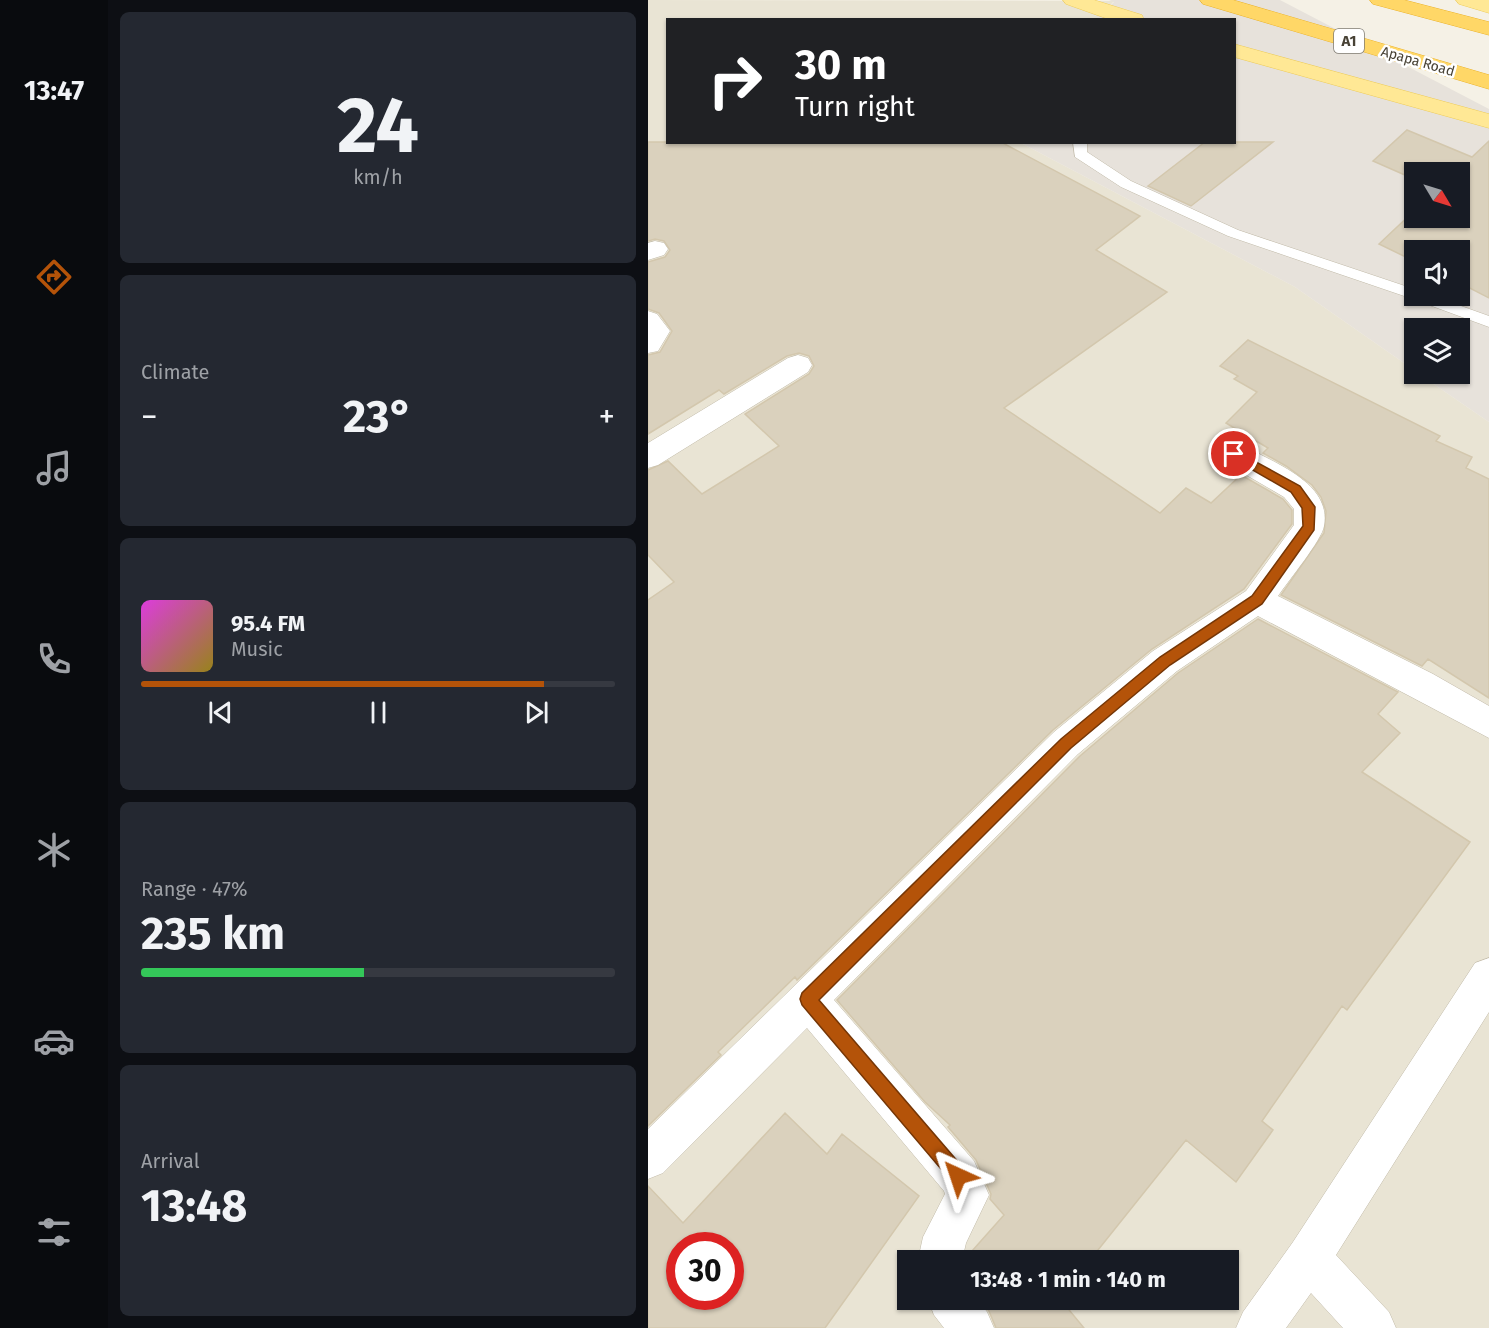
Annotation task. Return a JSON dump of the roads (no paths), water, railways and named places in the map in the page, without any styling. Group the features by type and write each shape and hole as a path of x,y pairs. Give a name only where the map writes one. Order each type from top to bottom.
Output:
{"highway":[{"name":"Apapa Road","path":"1210,0 1489,82"},
{"path":"1380,0 1489,29"},
{"path":"1408,6 1441,35 1470,45"}],"main road":[{"path":"1073,0 1128,18"},
{"path":"1236,51 1489,121"}],"street":[{"path":"648,320 657,331 648,344"},
{"path":"648,457 798,365"},
{"path":"648,1158 1066,743 1165,661 1257,600 1309,527 1309,507 1295,489 1234,454"},
{"path":"1257,600 1421,684 1489,723"},
{"path":"1259,1328 1309,1258 1489,977"},
{"path":"808,999 958,1176 968,1195 945,1237 942,1250"},
{"path":"1309,1258 1373,1328"},
{"path":"958,1310 970,1328"}],"lane":[{"path":"1080,144 1080,154 1126,184 1233,233 1404,291"},
{"path":"1446,306 1489,322"}]}
